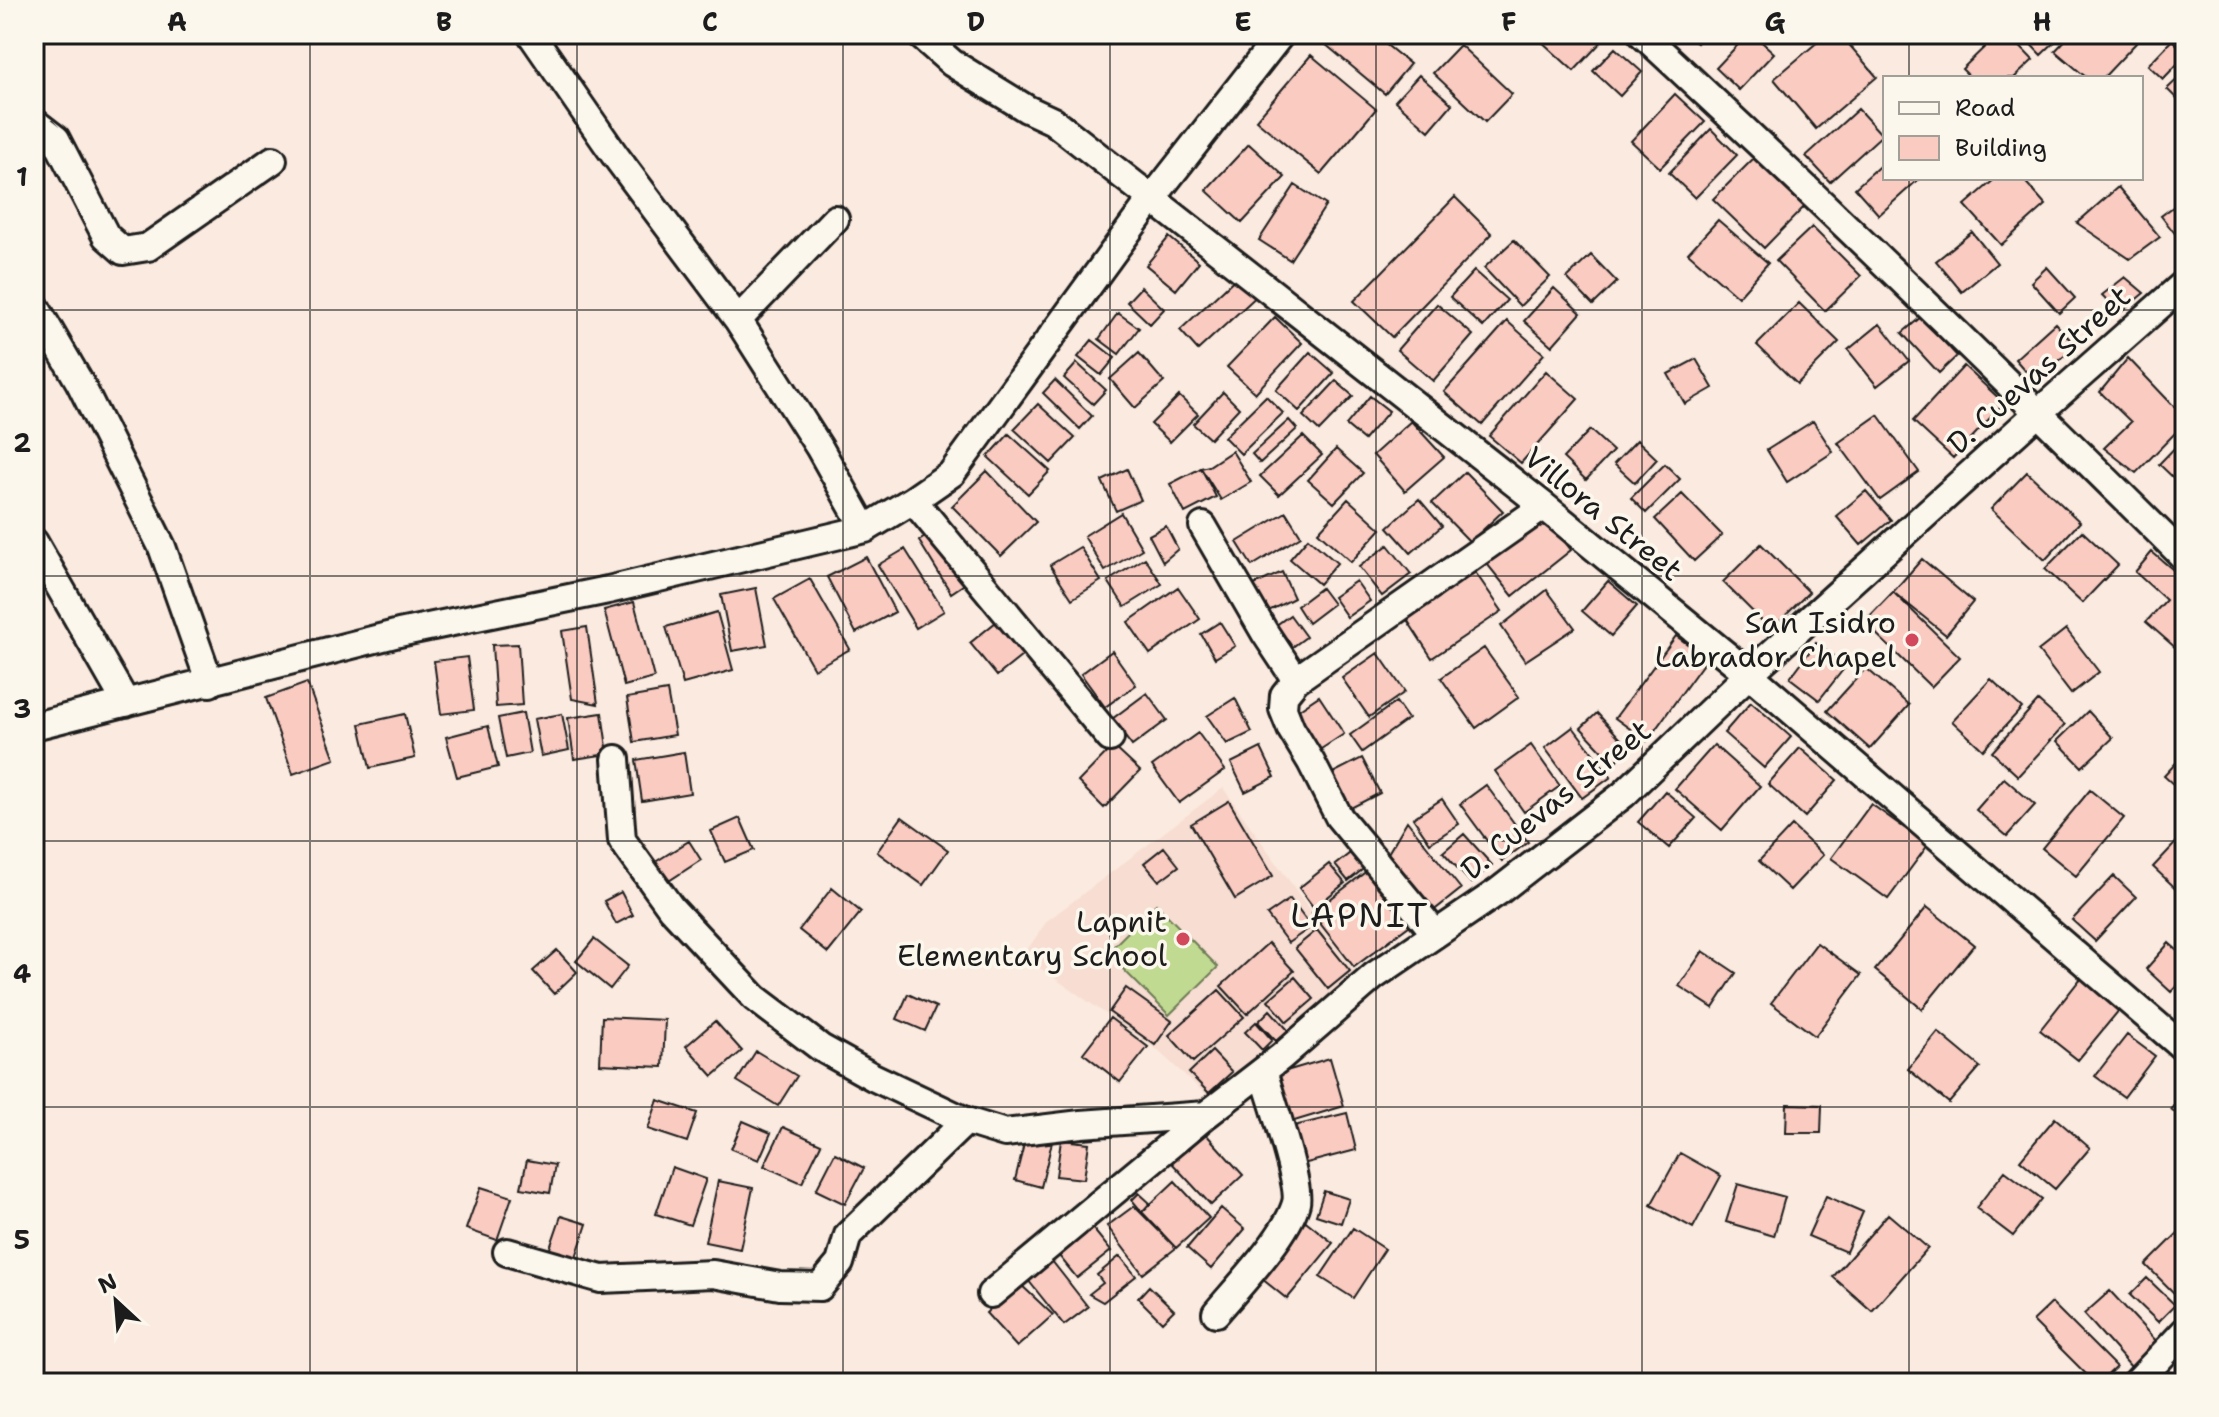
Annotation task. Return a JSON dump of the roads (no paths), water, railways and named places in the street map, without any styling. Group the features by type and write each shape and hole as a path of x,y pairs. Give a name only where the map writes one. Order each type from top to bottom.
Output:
{"street":[{"path":"531,34 614,154 738,320 819,447 865,529"},
{"name":"Villora Street","path":"919,34 952,63 1027,109 1053,121 1544,506 1749,674 2185,1049"},
{"path":"34,726 399,633 623,586 865,529 952,473 1151,200 1281,34"},
{"path":"1642,34 2039,412 2185,558"},
{"path":"34,122 56,139 106,236 123,251 148,247 273,160"},
{"path":"738,320 835,219"},
{"name":"D. Cuevas Street","path":"991,1294 1374,976 1499,891 1624,794 1749,674 2185,283"},
{"path":"34,304 80,383 162,547 210,683"},
{"path":"913,500 1110,738"},
{"path":"1435,933 1339,817 1291,729 1283,709 1284,695 1296,680 1544,506"},
{"path":"1203,526 1296,680"},
{"path":"34,542 126,703"},
{"path":"616,759 622,840 671,908 755,998 821,1048 873,1077 966,1121 1005,1133 1206,1115"},
{"path":"1216,1313 1286,1226 1298,1201 1263,1071"},
{"path":"507,1252 601,1279 713,1274 780,1286 820,1287 840,1263 848,1235 966,1121"},
{"path":"2136,1383 2185,1331"}],"place":[{"name":"San Isidro Labrador Chapel","path":"1912,640"},
{"name":"Lapnit Elementary School","path":"1183,939"}],"district":[{"name":"LAPNIT","path":"1360,915"}]}
